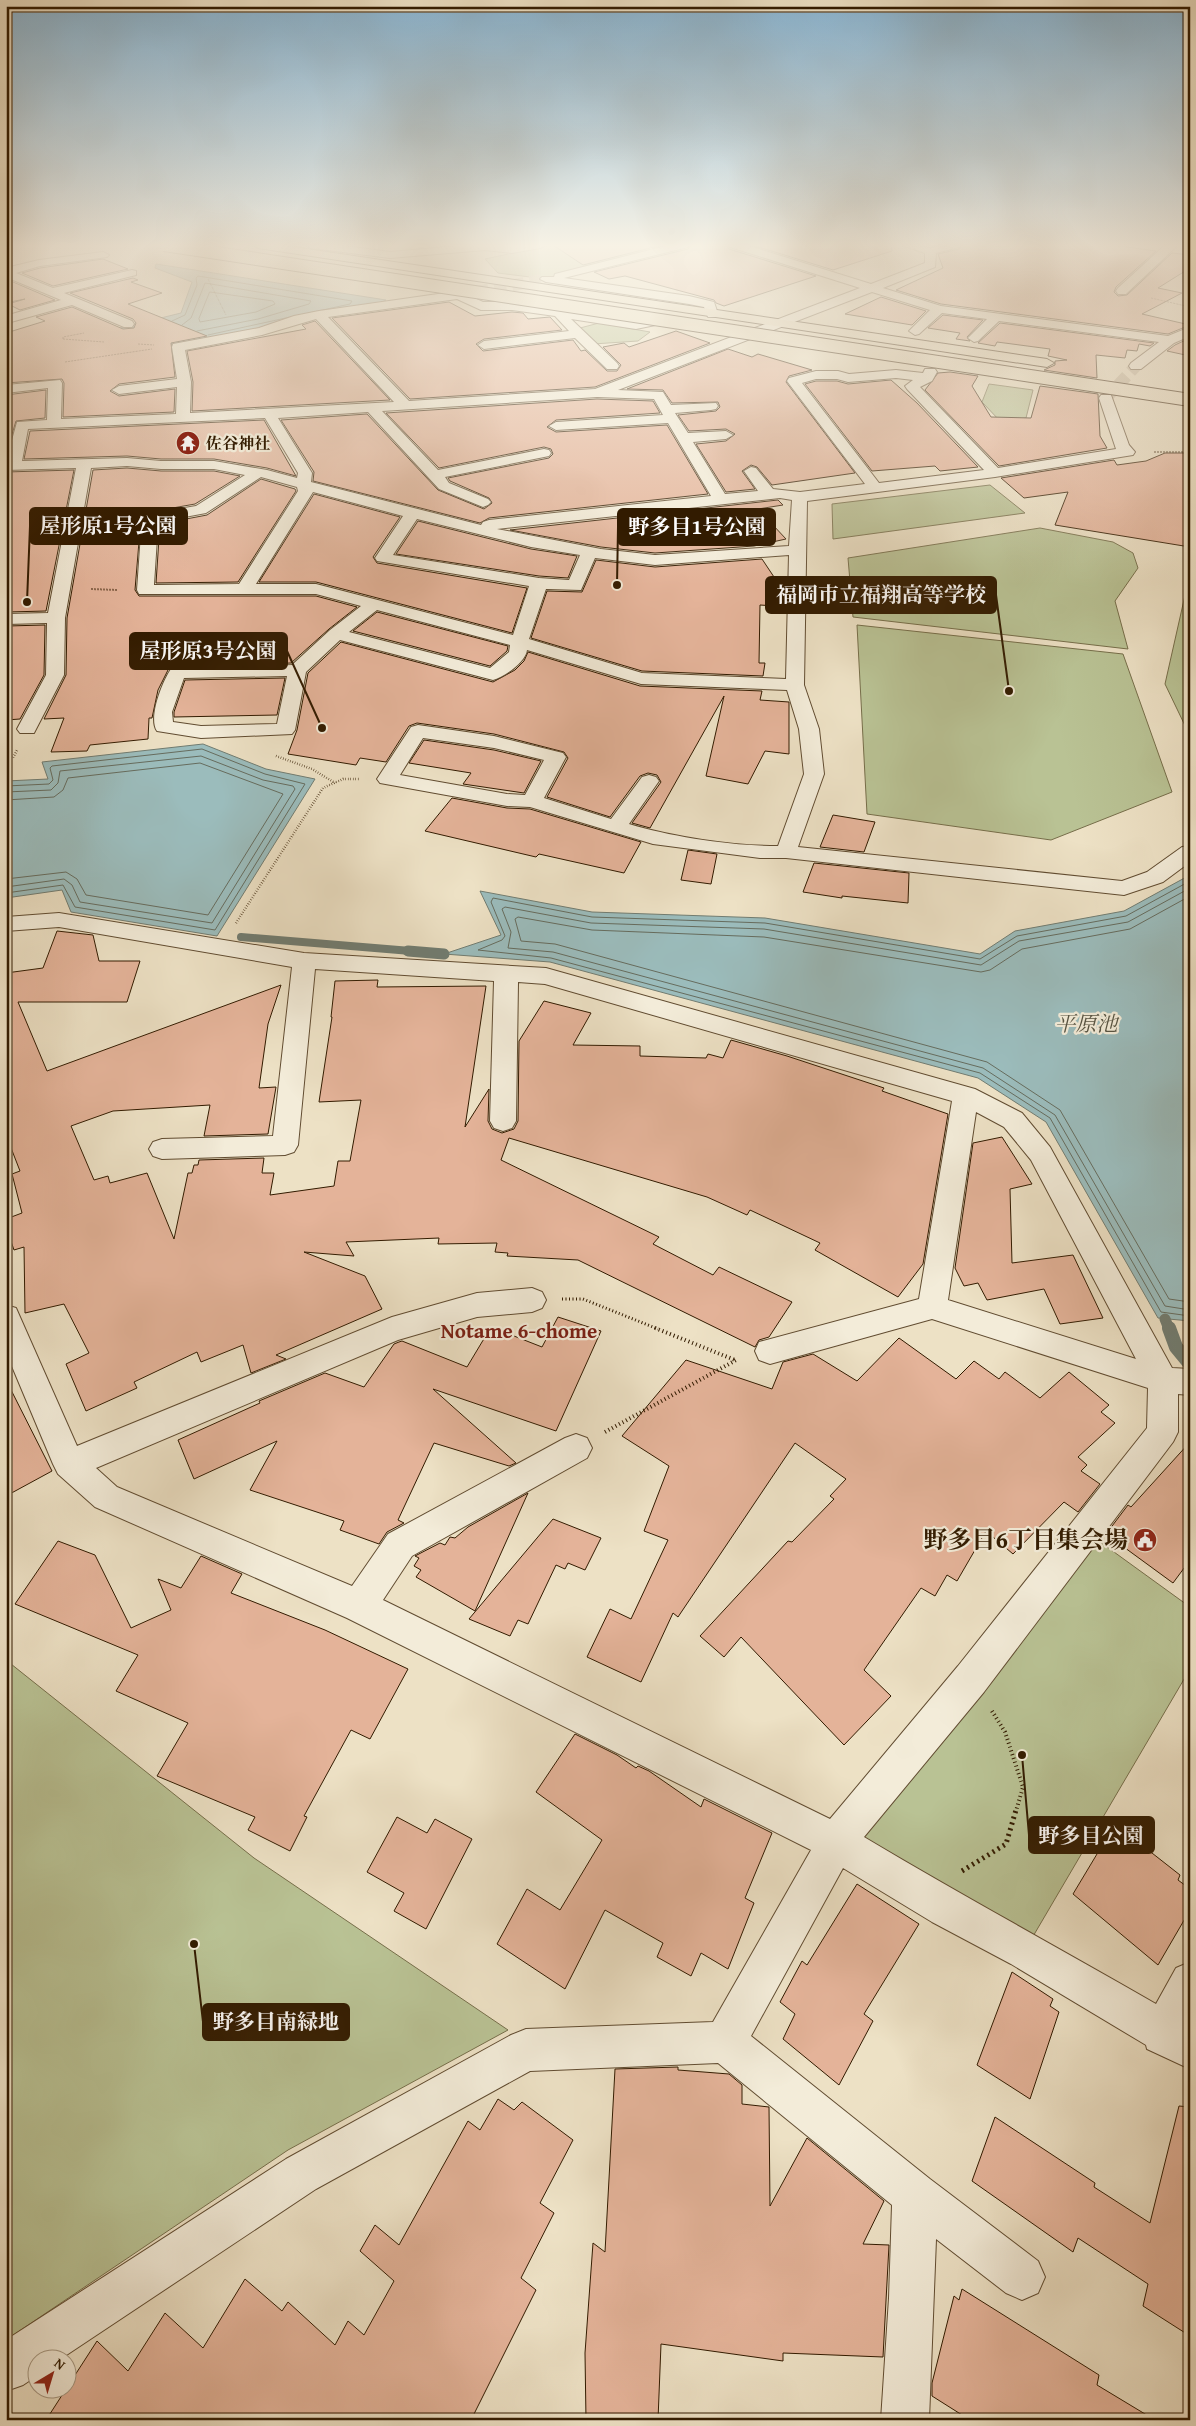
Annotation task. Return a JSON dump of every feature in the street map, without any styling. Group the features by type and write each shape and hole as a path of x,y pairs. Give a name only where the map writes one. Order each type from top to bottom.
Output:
{"highway":[{"path":"913,358 1190,400"},
{"path":"914,358 1190,400"},
{"path":"983,358 1190,389"},
{"path":"1014,358 1052,364"},
{"path":"1123,375 1139,372"}],"street":[{"path":"180,358 184,382 183,418"},
{"path":"360,358 405,405"},
{"path":"604,358 612,366"},
{"path":"597,393 689,358"},
{"path":"1139,372 1152,358"},
{"path":"938,362 927,378 912,386 995,473"},
{"path":"875,487 794,381 816,375 838,375 848,378 896,374 927,378"},
{"path":"119,390 184,382"},
{"path":"6,389 56,383 54,424"},
{"path":"6,426 54,424 151,413 183,418 597,393 658,395 721,500"},
{"path":"1106,398 1122,447 1128,452"},
{"path":"556,426 670,414 711,406"},
{"path":"371,407 444,486 483,502"},
{"path":"245,588 306,491 303,484 305,473 269,414"},
{"path":"22,425 10,466 127,462 161,465 214,465 258,473 531,542 589,552 655,560 796,550"},
{"path":"684,438 726,435"},
{"path":"470,527 780,493 800,497 995,473 1128,452"},
{"path":"435,475 544,453"},
{"path":"28,729 55,675 56,618 84,463"},
{"path":"751,471 769,494"},
{"path":"258,473 201,510 150,519 145,590 316,589 519,642 641,678 795,686"},
{"path":"786,852 814,774 809,729 795,686 796,550 800,497"},
{"path":"412,513 383,558 539,583 575,586 589,552"},
{"path":"336,634 493,674 518,654 519,642 539,583"},
{"path":"297,670 177,673 163,712 164,727 201,732 285,730 297,670 336,634 373,605"},
{"path":"6,619 56,618"},
{"path":"532,801 556,757 494,742 418,731 387,779 507,800 532,801 653,838 760,852 786,852 1124,888 1155,877 1190,852"},
{"path":"616,827 649,781"},
{"path":"6,924 59,920 304,961 546,976 966,1096 1013,1120 1041,1154 1176,1381 1162,1432 971,1679 836,1842 725,2042"},
{"path":"162,1149 285,1145 304,961"},
{"path":"502,1121 506,973"},
{"path":"932,1307 966,1096"},
{"path":"69,1464 392,1328 477,1304 532,1300"},
{"path":"770,1351 932,1307 1176,1381"},
{"path":"6,1317 69,1464 106,1497 359,1606 836,1842 946,1908 1025,1950 1176,2041 1190,1982"},
{"path":"359,1606 400,1545 587,1442"},
{"path":"6,2368 301,2174 526,2050 725,2042 914,2195 1022,2277"},
{"path":"905,2420 912,2298 914,2195"}],"path":[{"path":"60,363 104,358"},
{"path":"1128,452 1190,452"},
{"path":"85,589 145,590"},
{"path":"6,758 13,758"},
{"path":"312,769 334,782"},
{"path":"221,947 322,788 343,779 387,779"},
{"path":"532,1300 583,1299 735,1360 587,1442"},
{"path":"946,1908 962,1871 1006,1844 1023,1787 1005,1732 971,1679"}],"green space":[{"path":"989,384 1033,390 1026,418 1000,421 982,402"},
{"path":"990,485 1025,513 833,539 832,504"},
{"path":"1040,528 1113,542 1133,553 1138,568 1115,601 1128,649 853,617 848,558"},
{"path":"1188,582 1190,582 1190,736 1165,684"},
{"path":"857,625 1123,654 1172,792 1051,840 867,814"},
{"path":"1085,1531 1190,1607 1190,1669 1025,1950 836,1842"},
{"path":"6,1660 254,1858 508,2030 288,2150 6,2340"}],"water":[{"path":"203,744 266,769 315,779 217,936 71,912 62,890 6,898 6,781 48,779 42,762"},
{"name":"平原池","path":"1190,875 1190,1321 1158,1318 1046,1122 978,1078 550,962 444,954 501,935 480,891 592,912 765,918 980,954 1015,931 1124,911"}],"building":[{"path":"6,358 173,358 175,377 119,384 110,391 119,396 175,389 174,412 63,417 64,383 62,379 6,383"},
{"path":"188,358 350,358 390,400 192,411 193,382"},
{"path":"371,358 594,358 607,371 617,371 621,365 614,358 670,358 595,387 410,399"},
{"path":"705,358 772,358 812,370 789,376 786,382 855,473 772,485 757,467 751,465 742,471 755,489 726,492 696,444 726,441 735,434 726,429 689,431 678,415 716,411 720,407 718,402 672,403 663,390 627,389"},
{"path":"1059,358 1096,358 1097,378 1044,370 1055,365 1055,361 1067,360"},
{"path":"950,372 978,376 972,386 991,417 1031,418 1040,386 1098,394 1100,436 1107,448 999,466 925,390 938,373"},
{"path":"891,380 917,403 978,467 940,471 935,466 872,471 805,384 816,381 837,381 848,384"},
{"path":"46,390 45,418 16,421 6,454 6,395"},
{"path":"597,399 653,401 660,413 556,420 547,427 556,432 667,425 708,494 489,518 480,523 313,481 314,472 281,420 367,414 438,490 484,509 492,503 489,498 450,481 448,478 549,458 553,454 551,449 544,447 439,468 386,413"},
{"path":"264,420 296,476 267,468 214,459 161,459 127,456 24,459 30,431"},
{"path":"1165,453 1190,453 1190,547 1055,525 1068,492 1024,498 1001,478 1114,460 1117,465 1146,461"},
{"path":"127,468 161,471 214,471 240,476 195,504 150,512 141,517 135,590 139,596 316,596 357,607 291,663 169,668 158,690 152,718 149,718 148,739 90,745 87,751 51,752 64,718 44,719 66,675 67,618 93,470"},
{"path":"74,470 46,611 8,612 11,565 6,565 6,472"},
{"path":"261,479 295,489 296,491 238,582 156,583 160,524 207,515"},
{"path":"314,494 400,517 373,557 377,563 527,588 512,633 316,582 259,582"},
{"path":"778,500 783,505 758,509 786,539 754,546 655,553 601,547 510,530"},
{"path":"418,521 531,549 577,556 568,578 539,576 396,554"},
{"path":"762,559 778,583 775,606 760,605 759,663 765,663 763,676 642,671 531,638 547,591 582,592 596,560 655,567"},
{"path":"377,612 508,646 507,651 490,666 353,631"},
{"path":"45,625 44,675 20,719 6,720 7,626"},
{"path":"341,642 493,682 515,670 524,661 528,652 640,686 762,691 760,700 789,702 789,754 765,751 748,784 706,776 724,696 650,828 632,823 661,782 657,775 648,773 640,776 610,817 547,797 568,758 564,752 494,734 417,723 409,726 386,762 360,758 356,765 288,754 297,730 308,673"},
{"path":"285,678 277,715 174,717 185,680"},
{"path":"424,740 494,750 541,761 524,793 463,784 471,773 409,763"},
{"path":"452,798 507,808 530,809 641,842 624,873 539,854 536,857 425,831"},
{"path":"833,815 875,822 864,852 820,847"},
{"path":"688,850 717,854 711,884 681,880"},
{"path":"814,863 909,873 908,903 842,896 842,898 803,892"},
{"path":"57,931 93,935 99,961 140,961 127,1002 18,1002 47,1071 281,985 268,1024 259,1088 276,1087 268,1134 204,1136 210,1105 113,1111 71,1126 94,1180 108,1176 110,1183 147,1173 174,1239 188,1173 192,1173 194,1165 198,1165 199,1160 264,1158 262,1173 274,1173 270,1195 334,1186 338,1161 350,1161 361,1100 319,1102 332,1017 335,981 378,980 377,987 486,986 465,1127 489,1089 488,1121 492,1129 502,1133 514,1129 518,1121 519,1041 544,1001 591,1013 573,1045 640,1046 640,1056 706,1058 708,1054 723,1058 731,1040 884,1088 882,1091 948,1114 923,1264 898,1297 815,1250 820,1243 750,1210 747,1215 707,1197 509,1138 501,1160 659,1237 653,1244 713,1275 719,1267 792,1302 769,1337 759,1340 755,1347 578,1260 507,1256 508,1253 495,1252 497,1243 438,1244 439,1238 346,1242 354,1256 304,1252 365,1276 382,1309 276,1355 286,1359 251,1373 243,1345 201,1362 197,1352 134,1382 137,1388 86,1411 66,1364 89,1353 64,1304 25,1313 24,1247 14,1250 6,1227 6,1219 22,1213 12,1174 20,1171 6,1135 6,973 43,968"},
{"path":"1002,1137 1032,1184 1010,1189 1012,1263 1073,1255 1103,1318 1060,1324 1044,1289 987,1300 978,1283 964,1286 955,1268 973,1143"},
{"path":"558,1317 601,1331 556,1431 433,1389 516,1463 509,1466 434,1443 398,1520 404,1523 387,1532 379,1544 340,1530 344,1521 250,1490 277,1441 194,1479 178,1440 260,1403 259,1401 325,1373 364,1387 394,1344 402,1341 467,1367 491,1327 542,1347"},
{"path":"899,1338 956,1379 974,1361 999,1379 1005,1372 1040,1398 1069,1372 1109,1405 1101,1412 1115,1423 1078,1457 1087,1465 1081,1471 1100,1484 1078,1512 1064,1502 1013,1554 986,1531 957,1581 947,1575 935,1596 921,1588 864,1670 891,1696 844,1745 741,1637 724,1657 700,1636 788,1541 792,1542 834,1499 830,1496 846,1479 795,1443 678,1617 673,1613 641,1682 587,1657 610,1609 631,1619 668,1540 644,1531 669,1466 622,1436 686,1360 772,1389 783,1362 813,1354 857,1381"},
{"path":"6,1380 52,1471 6,1496"},
{"path":"1190,1442 1190,1560 1173,1583 1106,1534 1128,1505 1131,1507"},
{"path":"528,1493 475,1611 416,1577 421,1570 414,1566 419,1558 415,1556 440,1543 445,1545 450,1537 455,1538 468,1527"},
{"path":"553,1519 601,1538 585,1570 568,1563 565,1569 556,1565 528,1624 518,1620 510,1636 469,1619"},
{"path":"58,1541 95,1555 131,1628 171,1610 158,1579 181,1588 201,1556 242,1574 231,1593 325,1630 408,1669 370,1739 351,1730 304,1816 307,1817 290,1851 248,1830 255,1817 157,1776 188,1723 116,1691 138,1655 15,1604"},
{"path":"575,1734 617,1755 636,1768 638,1766 649,1771 701,1807 704,1799 772,1833 745,1898 754,1903 728,1969 701,1953 691,1976 657,1957 663,1943 605,1910 565,1989 497,1944 527,1889 560,1910 602,1840 536,1792"},
{"path":"397,1817 427,1833 435,1819 472,1839 426,1929 394,1911 404,1893 367,1872"},
{"path":"1115,1824 1180,1875 1178,1880 1190,1889 1190,1910 1158,1965 1073,1894"},
{"path":"857,1884 919,1924 864,2014 873,2021 839,2085 783,2039 795,2014 780,2002 802,1961 807,1965"},
{"path":"1012,1972 1053,1999 1050,2006 1059,2012 1030,2099 977,2065"},
{"path":"678,2067 678,2070 729,2074 742,2085 742,2104 769,2107 770,2206 807,2138 884,2201 863,2244 889,2245 883,2357 783,2353 783,2361 661,2344 658,2420 586,2420 585,2353 593,2243 605,2252 615,2069"},
{"path":"498,2099 514,2110 522,2102 573,2140 540,2203 554,2213 521,2278 536,2290 471,2420 46,2420 60,2398 78,2398 78,2370 97,2341 128,2371 165,2313 203,2348 245,2279 282,2311 288,2302 335,2345 348,2321 364,2335 394,2281 360,2251 375,2225 399,2245 468,2121 480,2130"},
{"path":"1179,2106 1190,2107 1190,2336 1143,2306 1148,2284 1078,2238 1073,2252 972,2181 995,2117 1095,2183 1094,2187 1150,2223"},
{"path":"962,2289 1099,2375 1097,2385 1155,2420 970,2420 932,2396 932,2383 954,2296 959,2300"}],"waterway":[{"path":"241,937 423,952"},
{"path":"408,951 444,954"},
{"path":"1165,1319 1169,1329"},
{"path":"1169,1328 1176,1347 1190,1364"}],"tunnel":[{"path":"1106,398 1136,366"}],"place":[{"name":"佐谷神社","path":"188,443"},
{"name":"野多目1号公園","path":"617,585"},
{"name":"屋形原1号公園","path":"27,602"},
{"name":"福岡市立福翔高等学校","path":"1009,691"},
{"name":"屋形原3号公園","path":"322,728"},
{"name":"野多目6丁目集会場","path":"1145,1540"},
{"name":"野多目公園","path":"1022,1755"},
{"name":"野多目南緑地","path":"194,1944"}],"district":[{"name":"Notame 6-chome","path":"519,1331"}]}
